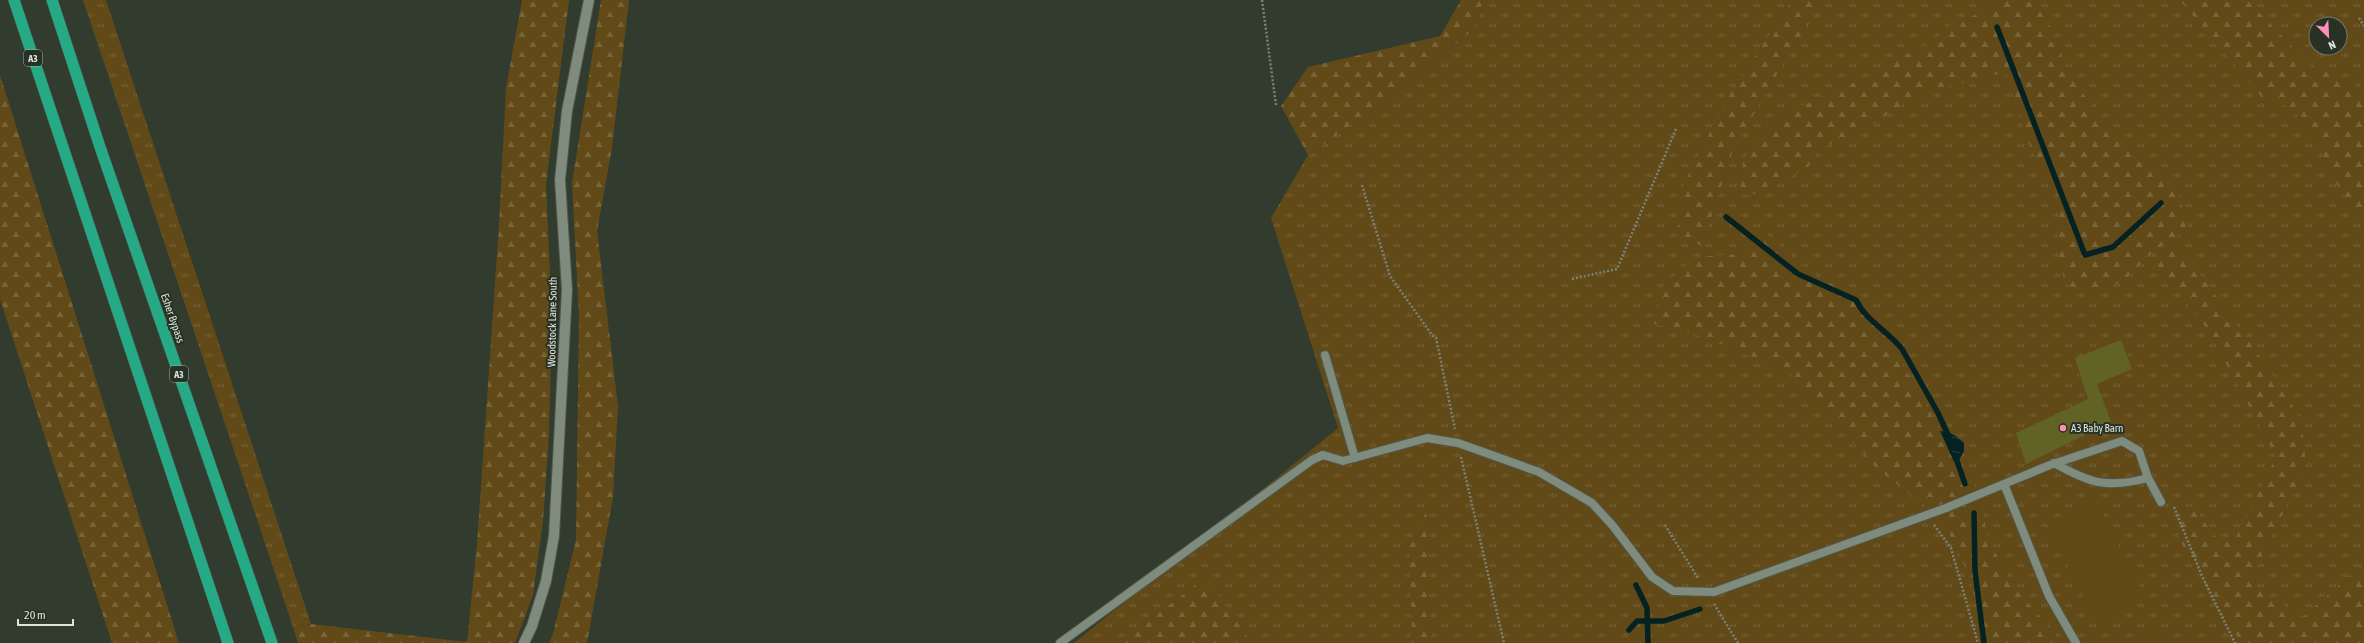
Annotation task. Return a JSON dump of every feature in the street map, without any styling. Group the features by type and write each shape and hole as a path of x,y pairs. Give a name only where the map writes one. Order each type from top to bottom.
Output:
{"highway":[{"name":"A3","path":"14,0 228,643"},
{"name":"Esher Bypass","path":"52,0 100,147 272,643"}],"street":[{"name":"Woodstock Lane South","path":"524,643 532,626 546,581 554,536 567,290 560,180 567,111 589,0"}],"lane":[{"path":"1325,355 1355,458"},
{"path":"1060,643 1312,460 1323,455 1343,461 1427,438 1458,443 1539,472 1592,503 1613,526 1652,577 1674,592 1714,592 1927,515 2054,463 2122,441 2139,451 2148,478 2161,502"},
{"path":"2054,463 2080,477 2102,484 2129,483 2148,478"},
{"path":"2004,484 2049,596 2076,643"}],"path":[{"path":"1262,0 1276,106"},
{"path":"2359,18 2364,26"},
{"path":"1572,279 1617,269 1676,128"},
{"path":"1362,185 1390,276 1432,335 1436,338 1458,443 1504,643"},
{"path":"2161,502 2174,507 2202,576 2235,643"},
{"path":"1927,515 1951,548 1978,643"}],"green space":[{"path":"83,0 106,0 311,624 293,627"},
{"path":"522,0 569,0 546,184 552,320 549,434 543,521 533,595 515,643 298,643 293,627 311,624 467,642 477,544 499,225 506,88"},
{"path":"601,0 629,0 612,148 597,231 618,406 613,497 587,643 549,643 553,634 576,540 579,315 572,183"},
{"path":"1461,0 1483,0 1477,27 1375,109 1308,155 1281,106 1308,67 1440,36"},
{"path":"1483,0 2364,0 2364,643 1074,643 1338,428 1271,218 1308,155 1375,109 1477,27"},
{"path":"1792,0 1823,0 1769,87 1732,153 1702,246 1677,235 1683,185 1726,101"},
{"path":"1996,0 2039,0 2071,78 2110,129 2177,190 2189,228 2174,238 2286,393 2302,424 2306,466 2249,583 2303,617 2364,563 2364,643 2241,643 2185,551 2174,524 2192,506 2218,540 2235,539 2276,457 2208,330 2157,265 2165,244 2154,251 2123,281 2091,293 2065,284 2057,246 2059,190 2031,150 2006,72 1931,91 1896,108 1869,127 1819,149 1808,167 1761,193 1740,195 1743,162 1758,133 1786,113 1868,76 1882,66 1931,43 1950,25 1983,12"},
{"path":"2180,0 2247,0 2310,65 2352,81 2364,98 2364,220 2338,186 2315,140 2292,108 2262,98"},
{"path":"0,75 179,643 112,643 0,299"},
{"path":"1766,233 1805,268 1872,308 1911,380 1980,494 1988,539 2015,589 2052,629 2060,643 1989,643 1966,569 1943,520 1878,469 1787,371 1704,337 1654,324 1660,289 1695,257 1740,254"},
{"path":"2096,500 2145,598 2096,622 2047,524"},
{"path":"1428,509 1431,643 1409,643 1412,631 1409,542"},
{"path":"1206,577 1251,643 1119,643"},
{"path":"2159,624 2169,643 2121,643"}],"water":[{"path":"1940,431 1951,433 1964,443 1964,451 1958,462 1954,462"}],"building":[{"name":"A3 Baby Barn","path":"2121,340 2132,369 2097,384 2111,422 2026,464 2016,433 2088,399 2075,358"}],"waterway":[{"path":"1997,27 2085,255 2113,247 2161,203"},
{"path":"1726,217 1798,274 1856,300 1865,314 1902,349 1938,413 1949,437"},
{"path":"1955,455 1965,484"},
{"path":"1974,513 1975,571 1984,643"},
{"path":"1636,585 1647,608 1648,643"},
{"path":"1629,630 1637,621 1664,621 1700,609"}],"place":[{"name":"A3 Baby Barn","path":"2063,428"}]}
